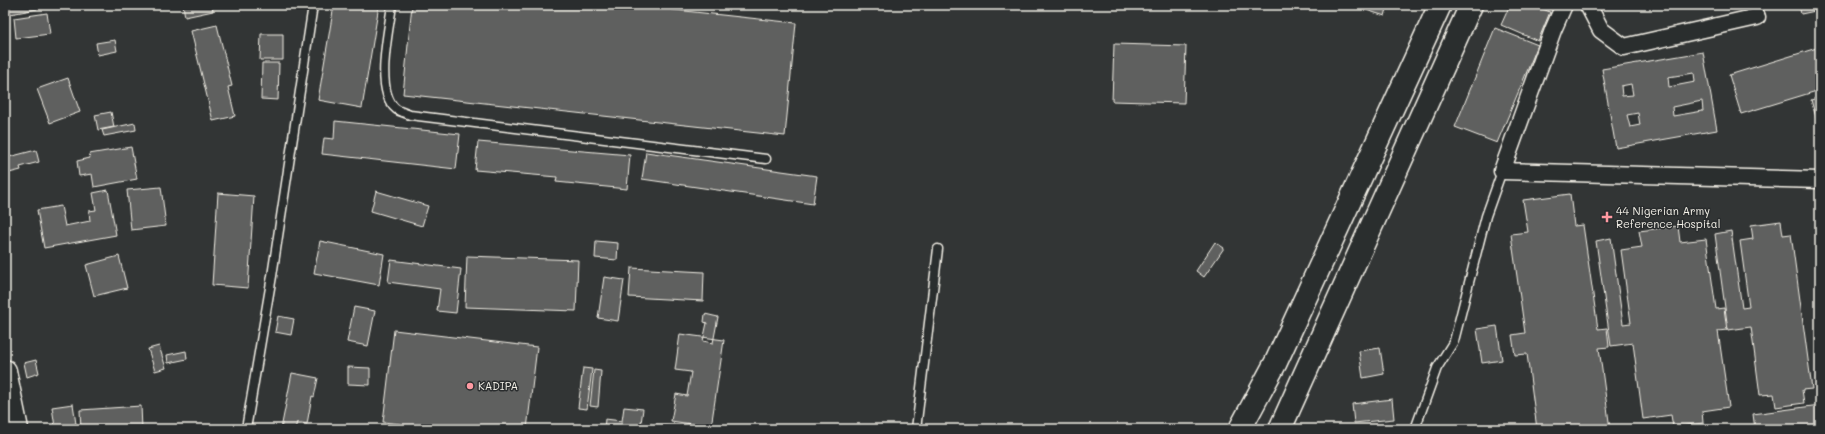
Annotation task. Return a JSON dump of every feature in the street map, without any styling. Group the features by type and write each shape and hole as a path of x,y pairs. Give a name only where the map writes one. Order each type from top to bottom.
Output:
{"street":[{"path":"1240,429 1276,362 1440,5"},
{"path":"1280,429 1471,5"},
{"path":"1564,5 1553,30 1502,171 1820,181"},
{"path":"1588,5 1600,30 1624,47 1757,17"},
{"path":"5,371 17,429"}],"lane":[{"path":"246,429 272,276 313,5"},
{"path":"392,5 383,75 386,94 396,109 410,115 766,159"},
{"path":"1416,429 1437,368 1454,341 1486,216 1502,171"},
{"path":"916,429 938,249"}],"building":[{"path":"5,5 36,5 37,9 5,15"},
{"path":"183,5 212,5 213,11 185,17"},
{"path":"334,5 379,5 362,108 318,100"},
{"path":"412,5 629,5 796,23 785,136 403,94"},
{"path":"1364,5 1388,5 1385,16 1363,9"},
{"path":"1510,5 1533,5 1550,12 1538,41 1501,25"},
{"path":"1799,5 1820,5 1820,10 1801,14"},
{"path":"47,13 50,34 16,38 14,18"},
{"path":"217,25 232,86 228,87 235,116 213,121 191,31"},
{"path":"1495,28 1538,45 1497,143 1455,127"},
{"path":"261,34 283,34 283,60 260,60"},
{"path":"115,40 117,51 98,55 96,43"},
{"path":"1114,44 1186,46 1184,103 1112,101"},
{"path":"1820,47 1820,90 1741,114 1729,75"},
{"path":"1703,52 1717,130 1616,148 1602,69","holes":["1694,73 1695,82 1669,87 1668,77","1631,84 1633,95 1622,96 1621,86","1702,101 1703,111 1673,116 1672,107","1638,113 1640,125 1630,127 1627,115"]},
{"path":"262,63 279,63 278,100 261,99"},
{"path":"68,78 80,112 50,123 37,89"},
{"path":"1820,97 1820,131 1811,100"},
{"path":"111,112 114,127 98,130 95,115"},
{"path":"335,121 460,134 456,169 322,154 324,138 334,139"},
{"path":"135,123 136,130 104,136 102,130"},
{"path":"478,142 630,155 627,189 556,182 557,177 475,170"},
{"path":"131,147 137,179 94,187 92,174 79,176 77,161 90,158 89,154"},
{"path":"36,150 39,162 20,167 21,170 5,174 5,158"},
{"path":"646,152 817,176 813,204 642,179"},
{"path":"161,187 166,226 131,230 127,190"},
{"path":"108,190 116,235 44,248 37,210 61,206 65,226 90,221 89,211 96,210 93,193"},
{"path":"376,191 428,206 422,226 371,211"},
{"path":"218,193 254,196 248,288 212,285"},
{"path":"1570,194 1574,226 1583,225 1598,329 1607,328 1609,347 1599,348 1610,429 1537,429 1527,354 1515,355 1512,335 1525,333 1511,234 1528,232 1523,200"},
{"path":"1781,221 1783,235 1791,234 1812,389 1802,390 1804,403 1776,407 1774,394 1760,395 1751,327 1728,330 1715,234 1731,231 1742,308 1749,307 1740,241 1753,239 1751,225"},
{"path":"1678,226 1680,242 1706,239 1716,309 1724,308 1727,330 1718,331 1729,407 1702,411 1703,423 1673,427 1671,415 1643,419 1633,343 1611,346 1596,241 1611,238 1623,324 1631,323 1621,250 1642,247 1639,231"},
{"path":"320,241 384,254 379,285 314,273"},
{"path":"596,241 618,243 617,260 595,258"},
{"path":"1215,242 1224,248 1204,277 1196,271"},
{"path":"119,256 127,288 94,296 86,265"},
{"path":"467,256 578,260 576,311 465,307"},
{"path":"391,260 461,269 456,313 437,311 440,289 388,282"},
{"path":"631,268 704,272 703,301 629,297"},
{"path":"604,277 624,280 618,321 598,318"},
{"path":"354,307 375,311 368,346 347,342"},
{"path":"705,314 718,317 713,343 703,341 707,323 704,322"},
{"path":"278,316 294,319 291,335 275,332"},
{"path":"1497,326 1502,360 1482,363 1477,329"},
{"path":"394,330 537,347 527,429 401,429 401,424 383,422"},
{"path":"680,334 724,340 711,427 671,421 676,394 687,396 691,372 675,370"},
{"path":"159,346 166,368 155,371 148,349"},
{"path":"1380,348 1384,374 1363,378 1359,351"},
{"path":"186,351 187,359 168,363 167,355"},
{"path":"36,360 39,373 27,377 24,363"},
{"path":"348,367 370,368 370,385 348,384"},
{"path":"583,368 592,369 587,409 578,408"},
{"path":"594,370 601,371 598,407 590,406"},
{"path":"292,373 318,378 314,397 312,396 307,424 297,422 295,429 281,429"},
{"path":"1392,399 1394,419 1354,423 1352,404"},
{"path":"73,404 76,424 55,427 52,407"},
{"path":"1820,405 1820,429 1755,429 1753,414"},
{"path":"141,406 142,429 81,429 80,410"},
{"path":"624,407 643,409 641,423 698,429 604,429 605,419 622,421"}],"place":[{"name":"44 Nigerian Army Reference Hospital","path":"1607,217"},
{"name":"KADIPA","path":"470,386"}]}
